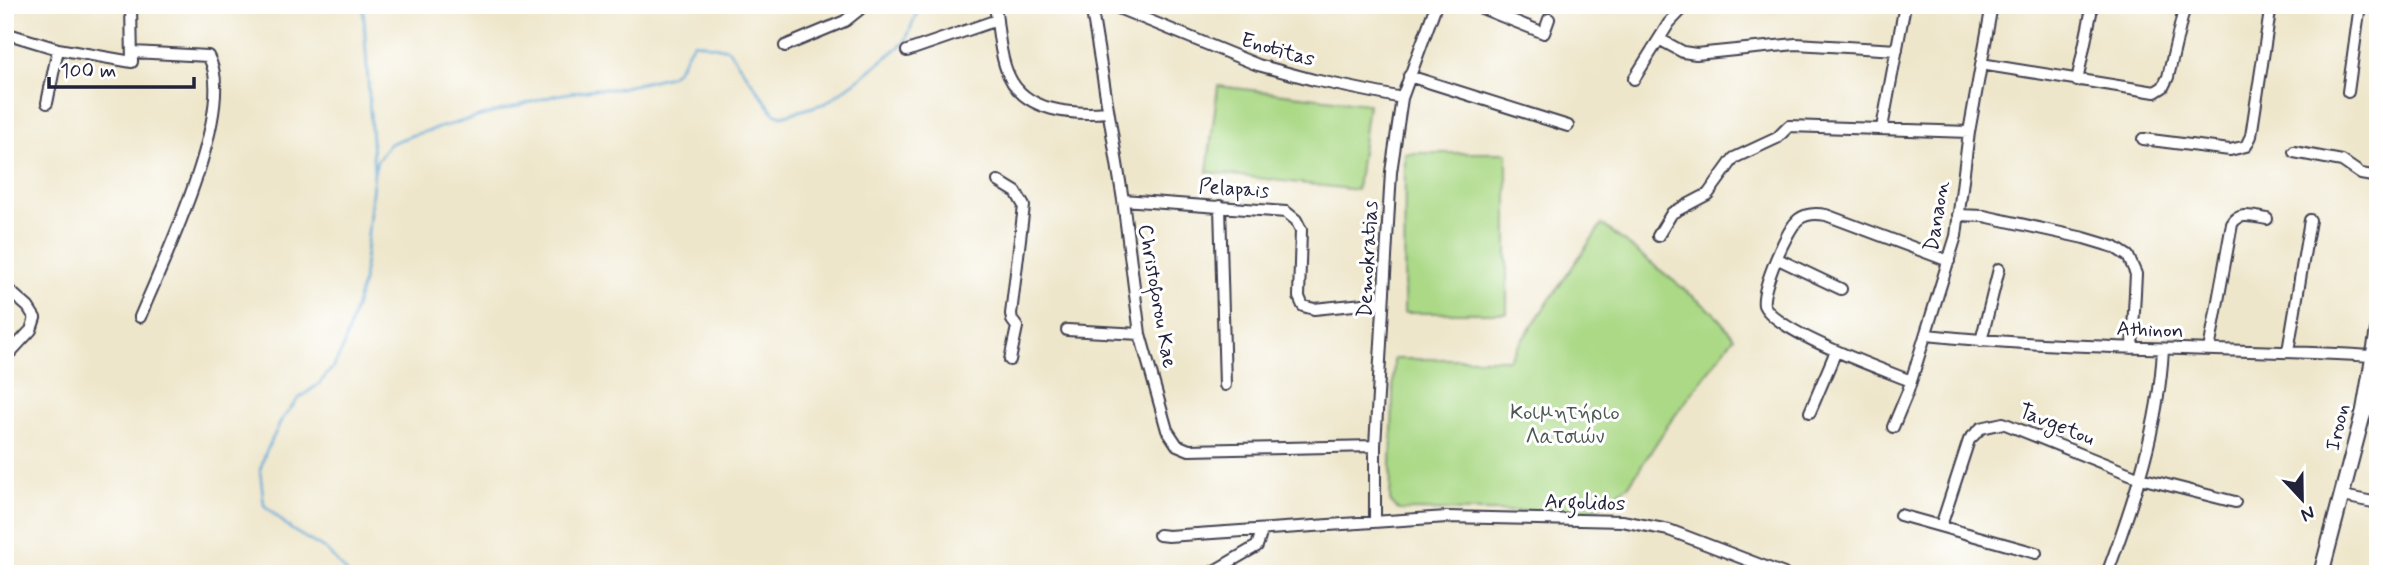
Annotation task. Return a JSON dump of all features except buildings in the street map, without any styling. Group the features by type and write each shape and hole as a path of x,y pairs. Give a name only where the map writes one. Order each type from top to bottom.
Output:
{"street":[{"path":"5,33 58,49 132,62 131,5"},
{"path":"785,46 845,21 865,5"},
{"path":"995,5 1006,71 1017,90 1032,101 1050,108 1078,113 1107,112"},
{"name":"Christoforou Kae","path":"1091,5 1140,334 1167,430 1177,445 1198,451 1375,446"},
{"name":"Enotitas","path":"1111,5 1258,65 1314,80 1402,98"},
{"name":"Demokratias","path":"1375,521 1375,446 1391,172 1402,98 1436,5"},
{"path":"1475,5 1544,33 1549,19"},
{"path":"1634,79 1668,23 1686,5"},
{"path":"1882,128 1905,5"},
{"name":"Danaon","path":"1893,427 1905,401 1927,335 1956,236 1969,132 1992,5"},
{"path":"1981,64 2148,93 2161,89 2168,78 2185,5"},
{"path":"2143,139 2230,150 2246,146 2251,135 2271,5"},
{"path":"2348,92 2360,5"},
{"path":"2077,81 2091,13"},
{"path":"907,51 997,20"},
{"path":"1659,39 1683,52 1696,54 1788,45 1897,50"},
{"path":"47,103 58,49"},
{"path":"133,52 208,56 215,67 214,102 200,174 140,317"},
{"path":"1409,76 1568,127"},
{"path":"1658,236 1672,213 1708,194 1734,158 1777,138 1789,126 1969,132"},
{"path":"2294,152 2342,161 2361,174 2378,177"},
{"path":"998,181 1019,194 1024,206 1011,314 1017,327 1010,360"},
{"name":"Pelapais","path":"1122,200 1281,210 1296,220 1301,235 1301,304 1307,308 1383,302"},
{"path":"1220,206 1225,385"},
{"path":"1911,381 1836,351 1775,318 1764,305 1763,295 1795,222 1813,214 1826,215 1949,261"},
{"path":"1958,215 1984,216 2084,238 2126,253 2136,274 2132,348"},
{"path":"2209,350 2233,222 2243,215 2267,219"},
{"path":"2288,351 2310,220"},
{"path":"1777,259 1841,289"},
{"path":"1981,341 1999,269"},
{"path":"5,287 28,307 35,318 32,330 5,358"},
{"path":"1067,330 1140,334"},
{"name":"Iroon","path":"2321,574 2371,411 2372,356 2378,330"},
{"name":"Athinon","path":"1927,335 1981,341 2372,356"},
{"path":"2107,574 2140,478 2159,396 2163,349"},
{"path":"1810,412 1836,351"},
{"name":"Tavgetou","path":"1941,526 1967,444 1976,431 1991,424 2003,423 2140,478"},
{"path":"2140,478 2235,502"},
{"path":"2343,496 2378,503"},
{"path":"1900,515 2036,553"},
{"name":"Argolidos","path":"1159,535 1262,531 1447,517 1633,522 1683,535 1784,574"},
{"path":"1209,574 1252,549 1260,541 1262,531"}],"green space":[{"path":"1218,86 1368,104 1357,190 1207,172"},
{"path":"1405,153 1507,153 1507,313 1404,313"},
{"name":"Κοιμητήριο Λατσιών","path":"1602,224 1714,313 1734,337 1668,425 1629,485 1598,507 1578,512 1399,510 1390,503 1394,359 1509,359"}],"waterway":[{"path":"348,574 326,550 292,530 264,505 260,470 281,421 298,399 319,384 334,366 343,348 363,282 374,173 363,5"},
{"path":"374,173 377,161 389,144 413,135 557,95 594,89 616,89 670,76 694,42 728,49 774,113 782,116 826,103 905,42 920,5"}]}
